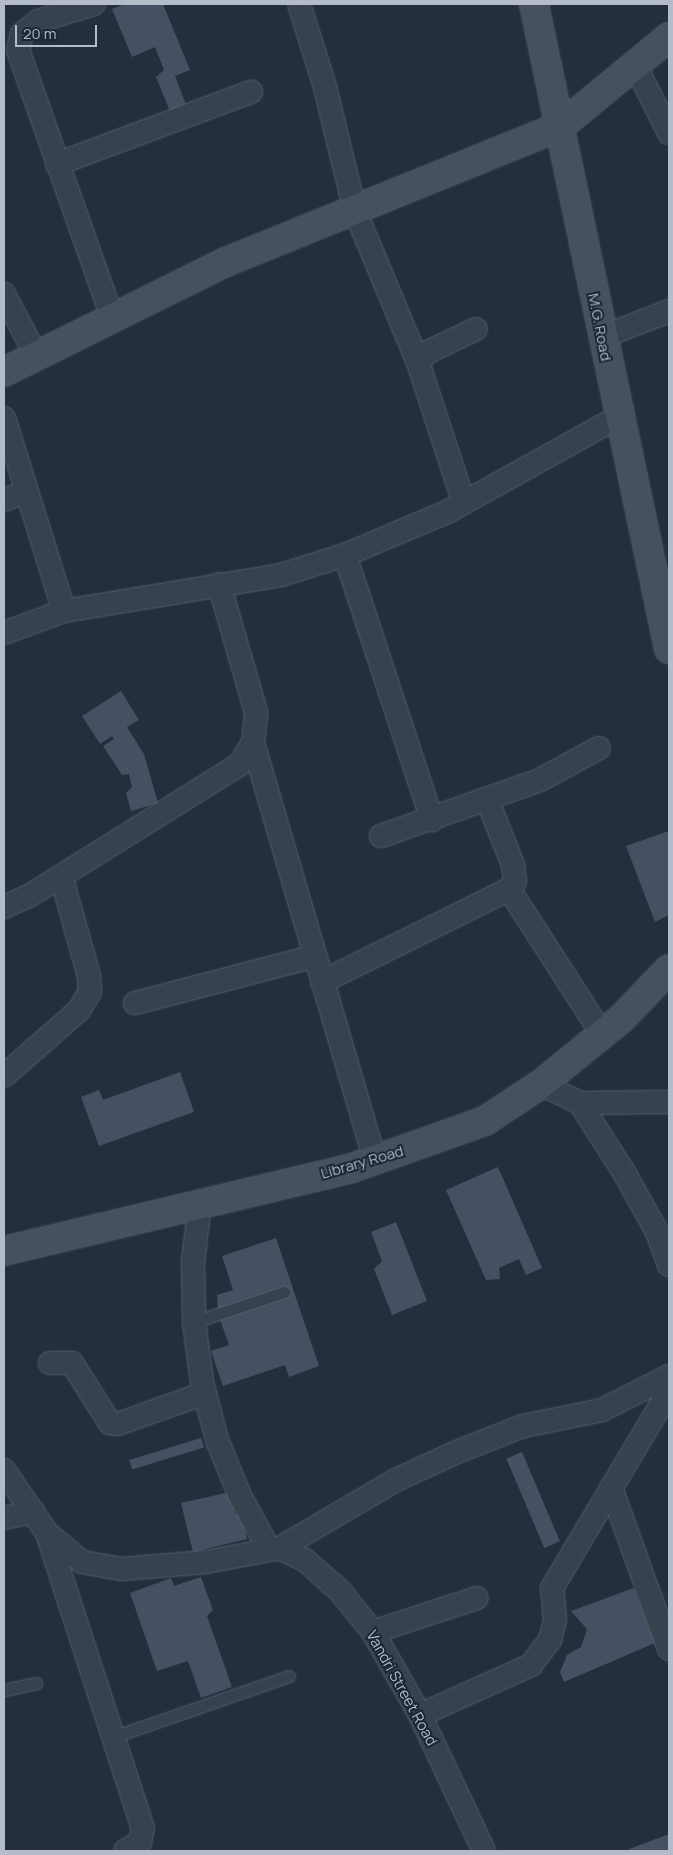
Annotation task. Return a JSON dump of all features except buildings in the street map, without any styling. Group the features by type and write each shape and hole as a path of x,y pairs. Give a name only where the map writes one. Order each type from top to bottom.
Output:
{"street":[{"path":"94,4 38,21 22,34 18,50 112,317"},
{"path":"299,4 325,87 355,211 418,362 464,503"},
{"name":"M.G. Road","path":"534,4 561,126 618,417 668,639"},
{"path":"4,372 226,262 561,126 669,37"},
{"path":"635,64 669,133"},
{"path":"57,164 251,92"},
{"path":"4,294 36,357"},
{"path":"602,338 669,311"},
{"path":"418,362 428,352 476,329"},
{"path":"4,633 64,612 219,584 281,575 345,555 464,503 618,417"},
{"path":"4,418 64,612"},
{"path":"4,500 26,492"},
{"path":"345,555 432,820"},
{"path":"4,907 61,876 239,765 252,743 256,712 219,584"},
{"path":"252,743 375,1160"},
{"path":"381,836 432,820 540,780 599,748"},
{"path":"322,982 509,889 515,881 513,865 487,799"},
{"path":"4,1076 80,1010 90,992 88,976 61,876"},
{"path":"509,889 602,1034"},
{"path":"135,1003 315,956"},
{"name":"Library Road","path":"4,1251 375,1160 485,1120 541,1084 602,1034 669,969"},
{"path":"541,1084 580,1103 669,1102"},
{"path":"580,1103 625,1174 657,1232 669,1265"},
{"path":"200,1202 193,1262 194,1322 205,1393 217,1440 240,1496 275,1548"},
{"path":"50,1363 72,1363 110,1423 118,1424 205,1393"},
{"path":"47,1533 82,1562 122,1569 206,1562 275,1548 396,1480 457,1452 523,1426 602,1410 669,1376"},
{"path":"420,1715 531,1665 550,1640 555,1620 552,1588 669,1390"},
{"path":"4,1470 47,1533 143,1828 140,1842 124,1851"},
{"path":"611,1488 664,1619 669,1649"},
{"path":"4,1518 33,1512"},
{"name":"Vandri Street Road","path":"275,1548 305,1560 340,1592 373,1632 420,1715 484,1851"},
{"path":"373,1632 477,1598"}],"lane":[{"path":"194,1322 284,1292"},
{"path":"113,1737 289,1676"},
{"path":"4,1690 36,1683"}]}
